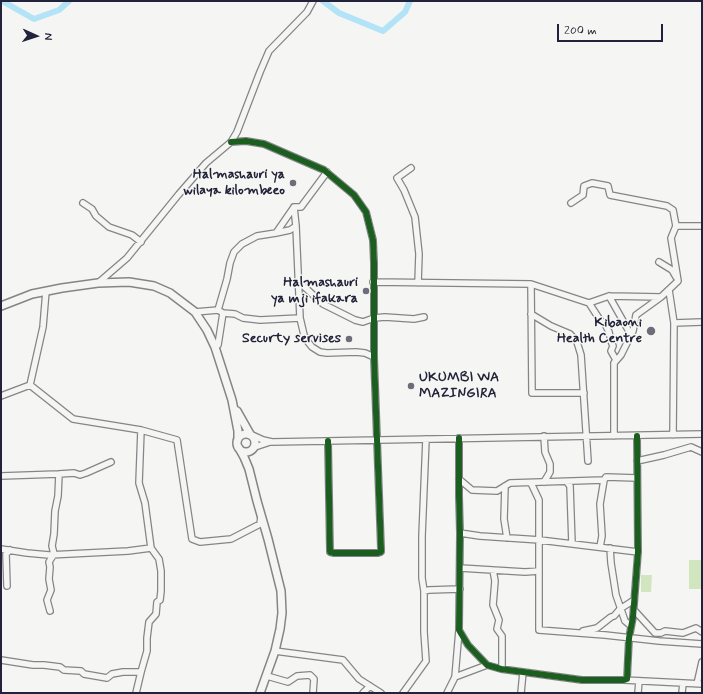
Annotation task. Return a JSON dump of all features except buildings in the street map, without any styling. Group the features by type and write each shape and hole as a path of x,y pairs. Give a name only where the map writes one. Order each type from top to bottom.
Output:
{"main road":[{"path":"1,306 32,294 98,283 129,282 154,286 174,296 195,312 207,330 215,347 232,400 240,418 256,442 249,469"},
{"path":"232,400 238,431 237,445 249,469 281,591 282,613 280,629 275,651 260,693"},
{"path":"238,439 242,434 251,434"},
{"path":"239,448 246,452 251,451 254,447"}],"street":[{"path":"98,283 127,258 206,163 231,142 237,132 269,51 283,34 307,12 312,1"},
{"path":"231,142 246,141 264,144 326,172 354,195 366,212 373,240 374,357 381,549 378,553 330,552 328,441"},
{"path":"411,168 398,178 415,217 419,254 418,283"},
{"path":"294,207 301,207 326,172"},
{"path":"571,203 583,195 584,186 592,183 608,186 610,195 667,206 673,210 676,226 671,238 678,281"},
{"path":"83,203 92,209 96,216 109,227 132,235 141,242"},
{"path":"294,207 300,318 304,334 308,342 312,347 320,352 356,352 365,353 374,357"},
{"path":"276,233 294,207"},
{"path":"215,347 218,344 220,311 234,252 242,244 257,236 290,230 296,226"},
{"path":"676,226 702,226"},
{"path":"659,262 672,270 678,281"},
{"path":"298,281 323,304 345,316 363,322 374,318 400,318 414,320 424,317"},
{"path":"614,363 621,355 634,331 636,315 661,297 678,281"},
{"path":"373,282 530,284 589,303 609,296 661,297"},
{"path":"530,284 532,393 584,393"},
{"path":"669,290 674,323 674,435"},
{"path":"30,385 43,327 46,291"},
{"path":"609,296 631,335"},
{"path":"589,303 600,320 605,324 609,332 613,346 611,351 616,360 614,363 614,436"},
{"path":"195,312 220,311 249,319 300,318"},
{"path":"531,314 551,326 570,334 577,342 581,355 588,461"},
{"path":"674,323 702,322"},
{"path":"1,396 30,385"},
{"path":"30,385 73,418 141,430 177,440 192,538 200,542 231,539 260,524 262,516"},
{"path":"136,693 147,651 149,622 156,614 157,602 160,600 161,591 161,571 159,560 152,548 145,503 139,483 141,430"},
{"path":"251,434 263,440 272,442 702,434"},
{"path":"544,436 545,452 550,464 550,472 544,482"},
{"path":"624,680 627,679 629,638 634,610 638,552 637,436"},
{"path":"449,692 455,678 459,630 459,438"},
{"path":"404,693 426,661 424,591 422,578 422,536 426,439"},
{"path":"254,447 272,442"},
{"path":"637,461 691,447 702,452"},
{"path":"1,476 80,474 86,473 111,462"},
{"path":"50,611 47,600 51,590 49,562 54,554 52,546 59,474"},
{"path":"507,538 501,492 505,486 510,483 604,480 606,477 637,478"},
{"path":"459,479 472,490 501,492"},
{"path":"600,547 602,536 600,504 604,480"},
{"path":"531,482 539,500 539,630 702,644"},
{"path":"567,482 570,486 572,544"},
{"path":"460,533 480,536 540,540 638,552"},
{"path":"1,549 27,553 54,554 128,551 152,548"},
{"path":"610,548 616,595 625,621 631,626"},
{"path":"7,586 6,554 10,550"},
{"path":"460,568 525,572 539,571"},
{"path":"493,570 495,581 493,605 498,620 497,629 502,636 502,669"},
{"path":"424,591 460,589"},
{"path":"580,633 582,631 597,628 634,600"},
{"path":"634,610 655,633 665,631 683,633 696,628 702,632"},
{"path":"459,630 468,645 486,665 502,669 582,680 624,680 700,684 702,662"},
{"path":"275,651 343,660 359,679 381,693"},
{"path":"1,660 60,667 64,670 82,671 84,674 107,678 112,674 123,672 141,672"},
{"path":"455,678 486,665"},
{"path":"521,693 523,672"},
{"path":"266,676 288,682 296,676 310,675 314,678 313,693"},
{"path":"638,693 639,681"},
{"path":"682,693 683,683"},
{"path":"363,693 370,686"}],"green space":[{"path":"689,560 702,560 702,589 689,589"},
{"path":"641,575 652,575 651,592 641,592"}],"waterway":[{"path":"2,1 34,19 59,10 69,1"},
{"path":"323,1 339,13 383,31 405,12 410,1"}],"cycle path":[{"path":"231,142 246,141 264,144 324,170 354,195 366,212 373,240 374,357 381,552 330,552 328,441"},
{"path":"459,438 459,630 468,645 487,665 501,669 582,680 624,680 627,679 629,638 633,617 638,552 637,436"}],"place":[{"name":"Halmashauri ya wilaya kilombeeo","path":"293,183"},
{"name":"Halmashauri ya mji ifakara","path":"366,291"},
{"name":"Kibaoni Health Centre","path":"651,331"},
{"name":"Securty servises","path":"349,339"},
{"name":"UKUMBI WA MAZINGIRA","path":"411,386"}]}
